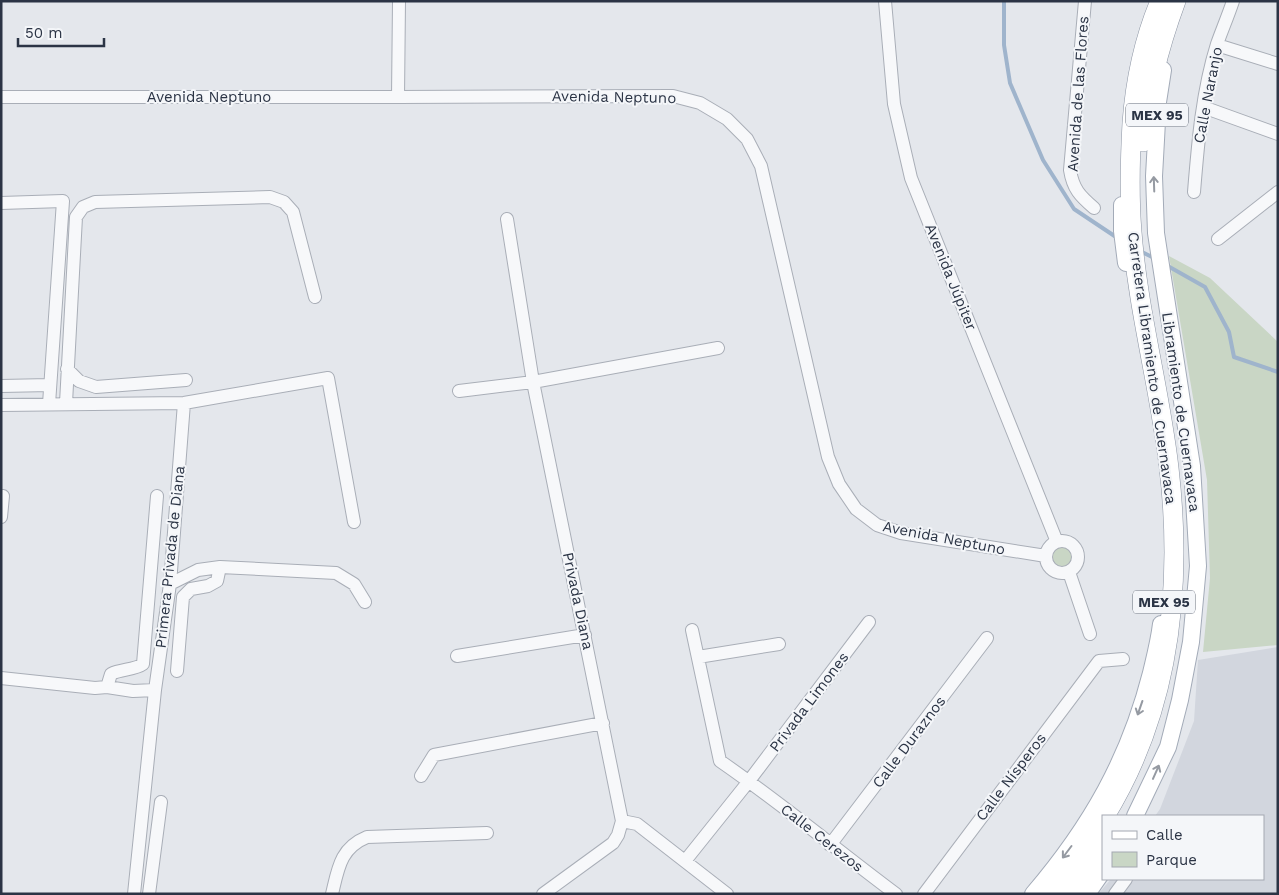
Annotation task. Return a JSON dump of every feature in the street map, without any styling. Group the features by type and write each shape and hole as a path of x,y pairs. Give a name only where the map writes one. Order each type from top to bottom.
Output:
{"highway":[{"name":"Carretera Libramiento de Cuernavaca","path":"1107,815 1120,791 1143,740 1159,686 1169,638 1174,601 1175,566 1169,469 1130,175 1134,97 1153,18 1160,1"},
{"name":"Carretera Libramiento de Cuernavaca","path":"1138,232 1143,140 1148,101 1158,56 1176,1"},
{"name":"Carretera Libramiento de Cuernavaca","path":"1121,815 1131,799 1154,745 1168,699 1181,640 1187,567 1180,468 1144,280"},
{"path":"1051,894 1089,844 1102,823"},
{"path":"1068,894 1102,847"}],"main road":[{"name":"MEX 95","path":"1138,232 1122,139 1126,96 1150,1"},
{"name":"MEX 95","path":"1138,232 1154,176 1158,102 1165,59 1185,1"},
{"name":"Libramiento de Cuernavaca","path":"1135,815 1168,747 1180,700 1191,642 1198,566 1192,466 1144,280"},
{"name":"Libramiento de Cuernavaca","path":"1033,894 1080,834 1109,786 1131,734 1146,690 1160,636 1166,566 1144,280"},
{"path":"1087,894 1102,872"}],"street":[{"path":"398,97 400,1"},
{"name":"Avenida Júpiter","path":"884,1 894,104 911,178 1057,542"},
{"name":"Avenida de las Flores","path":"1085,1 1070,170 1078,194 1094,208"},
{"name":"Calle Naranjo","path":"1194,192 1197,149 1203,107 1217,45 1233,1"},
{"path":"1217,45 1278,64"},
{"name":"Avenida Neptuno","path":"1,97 673,96 700,102 727,119 747,139 761,166 828,458 839,484 856,509 877,525 902,533 1046,556"},
{"path":"1203,107 1278,134"},
{"path":"1218,239 1278,192"},
{"path":"66,403 76,217 83,207 95,202 270,197 284,202 294,212 315,296"},
{"path":"1,203 63,201 49,404"},
{"name":"Privada Diana","path":"507,219 533,382 622,821"},
{"path":"460,391 533,382 718,348"},
{"path":"67,369 79,381 96,387 186,380"},
{"path":"1,405 184,403 328,378 354,522"},
{"path":"1,386 50,385"},
{"name":"Primera Privada de Diana","path":"134,894 155,690 170,584 184,403"},
{"path":"1,517 3,496"},
{"path":"107,687 110,674 120,670 138,668 143,664 158,496"},
{"path":"1057,542 1069,543 1077,551 1077,563 1069,572 1064,574 1053,571 1048,567 1046,556 1051,545 1057,542"},
{"path":"170,584 198,570 220,567 336,573 354,584 365,602"},
{"path":"177,671 183,597 191,588 208,586 217,581 220,567"},
{"path":"1069,572 1090,634"},
{"name":"Privada Limones","path":"685,861 749,781 869,622"},
{"name":"Calle Cerezos","path":"692,630 720,761 749,781 896,894"},
{"path":"457,656 585,635"},
{"name":"Calle Duraznos","path":"830,845 987,638"},
{"path":"698,657 779,644"},
{"name":"Calle Nísperos","path":"924,894 1099,661 1122,658"},
{"path":"1,678 133,691 155,690"},
{"path":"422,776 434,755 603,723"},
{"path":"150,894 161,802"},
{"path":"547,893 613,843 618,835 622,821 636,824 727,894"},
{"path":"332,894 340,864 347,850 356,842 367,837 487,833"},
{"path":"1115,894 1125,880"}],"shaded area":[{"path":"1278,647 1278,894 1098,894 1110,880 1264,880 1264,815 1156,815 1160,809 1194,721 1198,660"}],"green space":[{"path":"1169,256 1210,278 1278,342 1278,645 1203,652 1210,578 1207,480"},
{"path":"1062,545 1071,549 1075,558 1071,567 1062,571 1053,567 1049,558 1053,549"}],"waterway":[{"path":"1004,1 1004,45 1010,83 1043,160 1074,209 1119,239"},
{"path":"1140,251 1156,259"},
{"path":"1166,265 1205,287 1229,332 1234,357 1278,372"}]}
